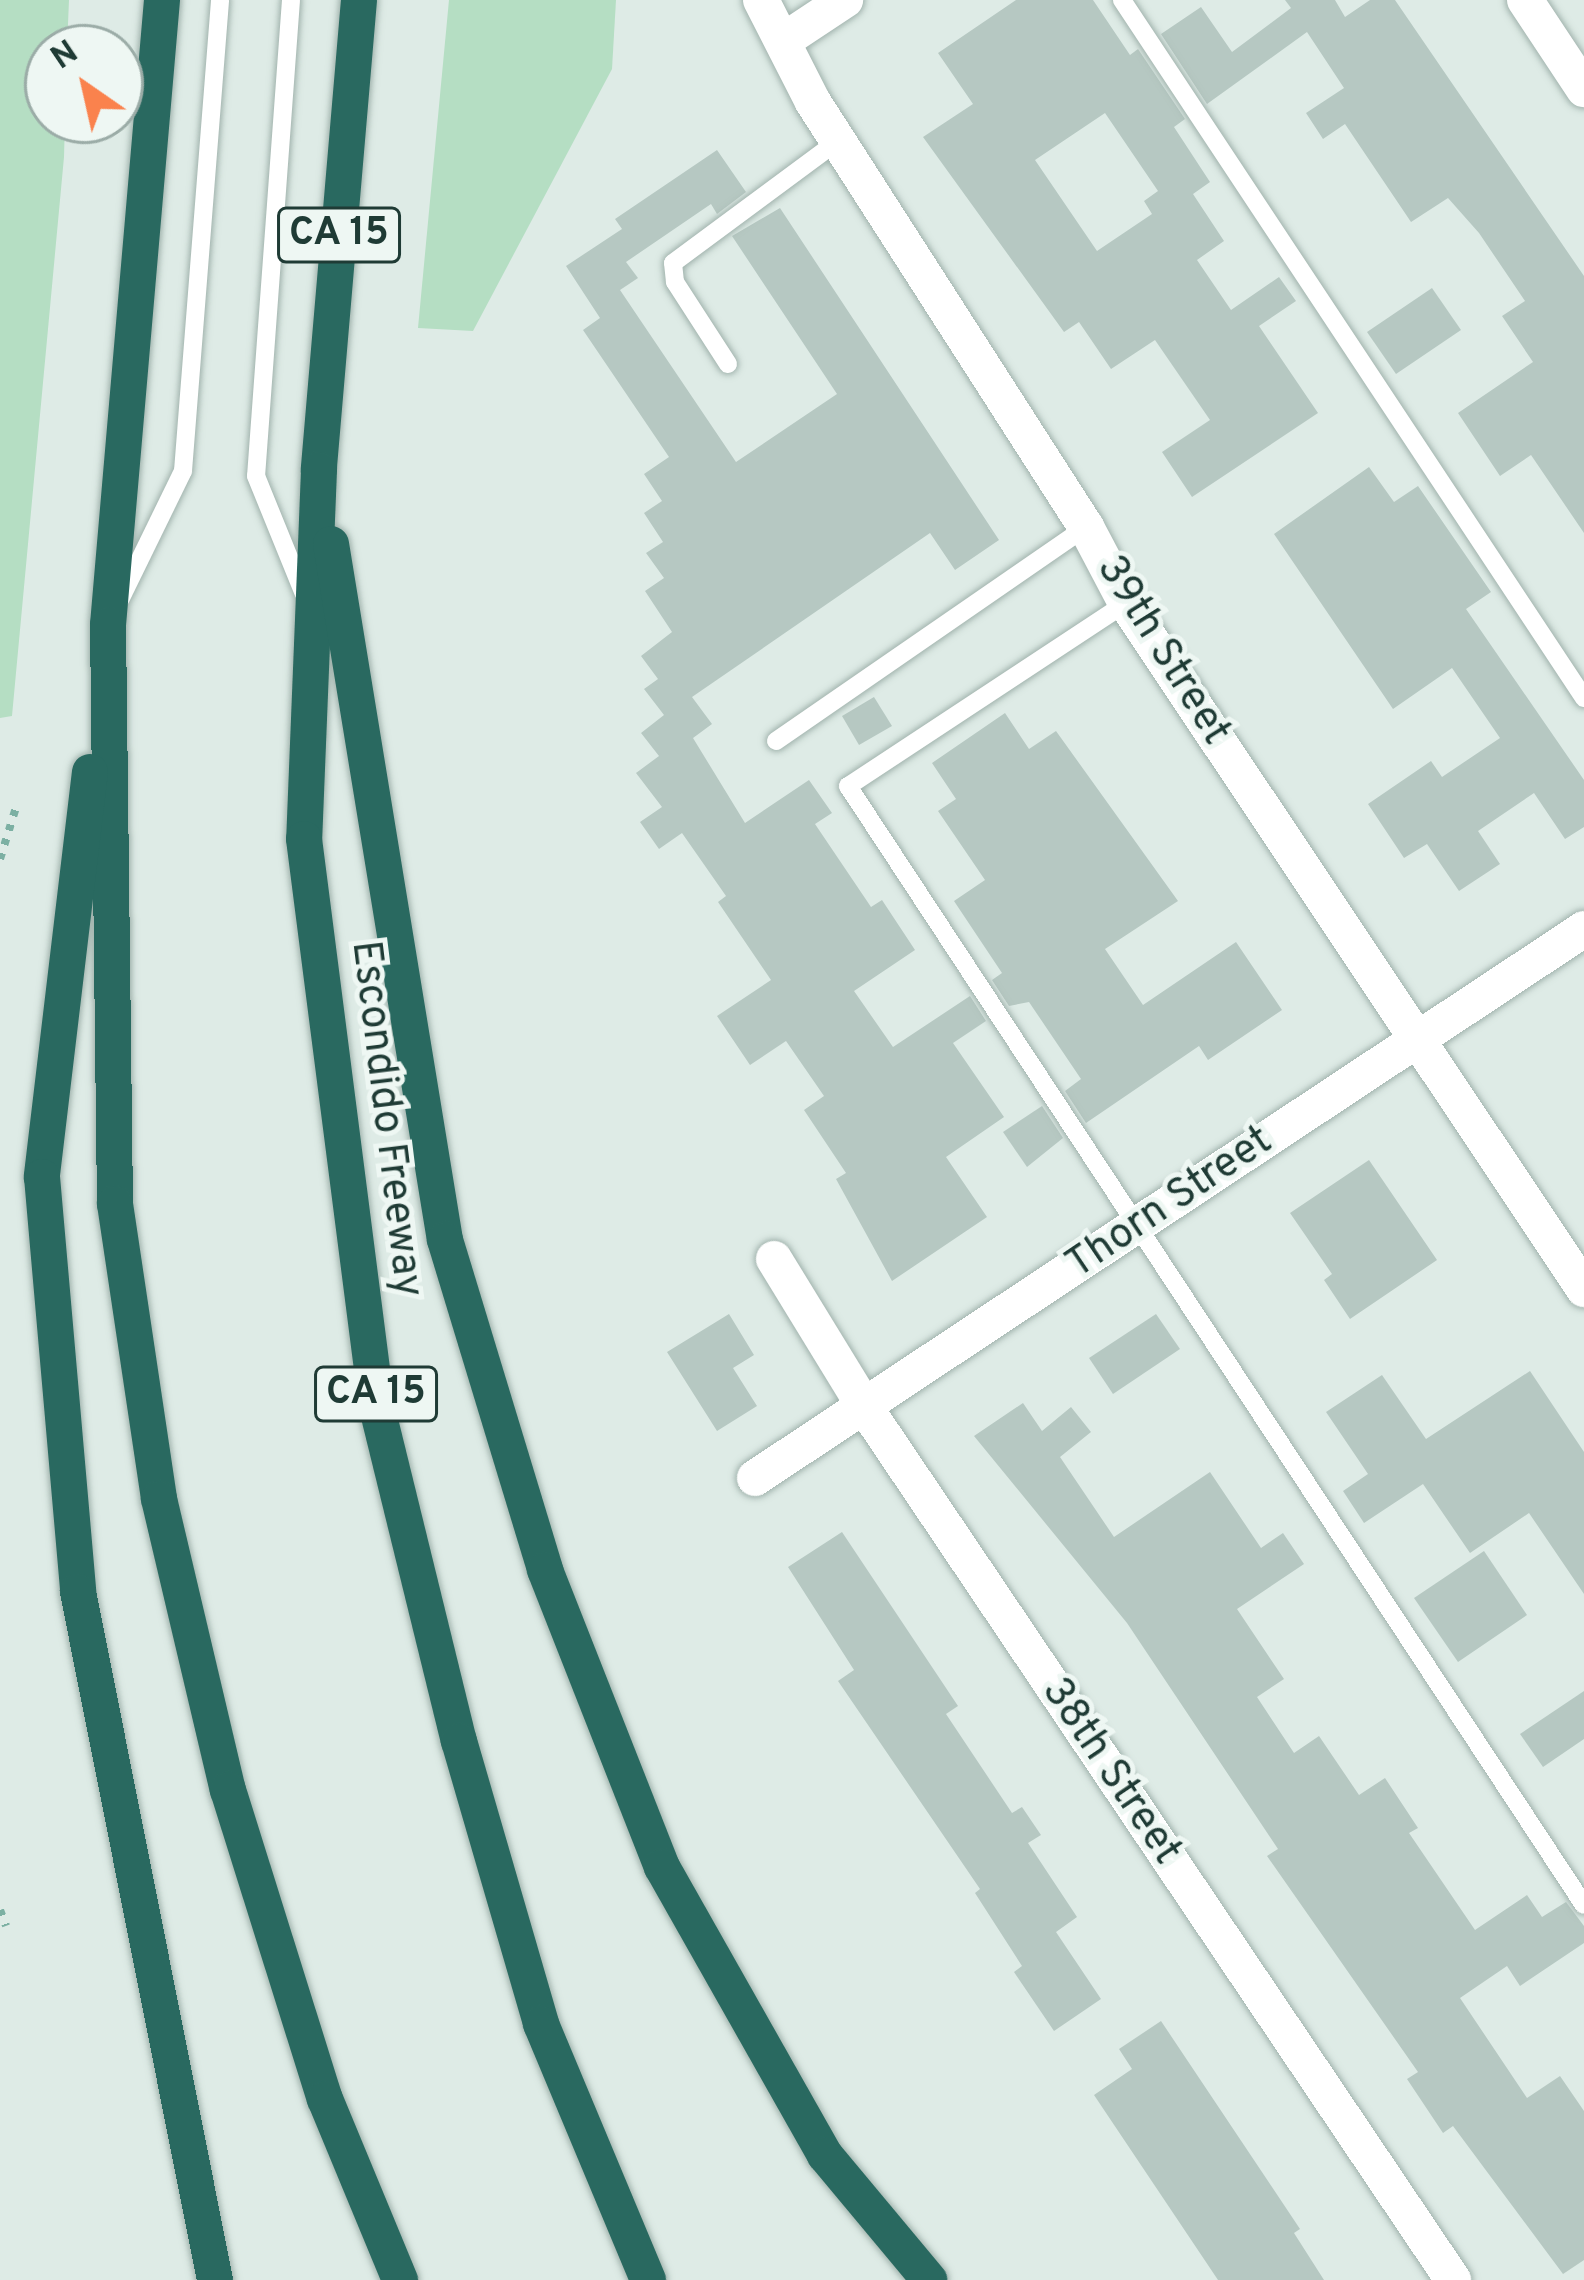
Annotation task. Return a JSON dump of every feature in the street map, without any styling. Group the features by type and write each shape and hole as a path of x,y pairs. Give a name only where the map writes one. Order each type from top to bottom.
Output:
{"highway":[{"path":"162,0 108,625 42,1177 78,1592 215,2280"},
{"name":"Escondido Freeway","path":"359,0 319,470 304,839 377,1408 459,1741 542,2024 648,2280"},
{"path":"319,470 445,1240 545,1570 662,1867 825,2155 929,2280"},
{"path":"108,625 115,1204 159,1499 228,1790 326,2099 400,2280"}],"street":[{"name":"39th Street","path":"761,0 838,141 1086,527 1126,603 1584,1289"},
{"path":"786,39 845,0"},
{"path":"1525,0 1584,89"},
{"name":"Thorn Street","path":"755,1478 1584,928"},
{"name":"38th Street","path":"774,1259 864,1406 1454,2280"}],"lane":[{"path":"108,625 183,471 220,0"},
{"path":"291,0 256,476 313,615"},
{"path":"1122,0 1584,698"},
{"path":"728,364 675,282 673,263 838,141"},
{"path":"776,741 1086,527"},
{"path":"1126,603 848,786 1584,1905"}],"path":[{"path":"0,860 17,805"},
{"path":"0,1910 6,1926"}],"green space":[{"path":"0,0 69,0 68,24 24,24 24,144 64,144 64,157 12,716 0,718"},
{"path":"449,0 616,0 612,69 473,331 418,328"}],"building":[{"path":"1016,0 1093,0 1130,55 1138,49 1185,119 1174,127 1210,182 1193,194 1224,241 1197,260 1231,310 1279,277 1296,301 1259,326 1318,413 1192,497 1162,452 1210,420 1155,340 1111,369 1079,322 1064,332 923,137 973,104 938,53","holes":["1105,113 1158,191 1144,201 1152,214 1097,251 1035,160"]},
{"path":"1285,0 1335,0 1345,17 1370,0 1395,0 1584,276 1584,533 1531,455 1500,476 1458,413 1533,362 1502,316 1525,301 1479,233 1448,198 1411,222 1345,124 1323,139 1306,113 1344,88 1307,32 1207,104 1161,34 1201,7 1232,52 1291,8"},
{"path":"717,150 746,192 717,214 711,204 626,262 638,278 620,290 736,462 837,394 732,236 780,208 999,540 955,570 930,533 692,697 712,724 693,738 745,823 809,780 832,813 815,824 871,907 882,900 915,950 854,991 893,1047 970,996 986,1021 953,1043 1004,1117 946,1157 987,1217 892,1281 836,1179 846,1173 804,1110 824,1096 786,1041 750,1065 717,1016 771,980 718,902 726,896 682,833 659,849 640,822 662,807 636,773 659,756 641,733 664,715 644,689 658,679 641,656 672,632 645,591 664,578 646,553 663,542 644,513 662,501 644,474 669,457 583,330 600,318 566,266 622,229 615,219"},
{"path":"1432,288 1461,330 1396,374 1367,332"},
{"path":"1369,467 1394,502 1418,486 1491,592 1466,609 1584,780 1584,827 1565,839 1534,793 1478,831 1500,864 1459,891 1427,844 1404,858 1368,804 1431,761 1442,777 1500,738 1452,668 1393,709 1274,534"},
{"path":"874,697 892,726 859,745 842,716"},
{"path":"1005,713 1029,749 1056,731 1178,901 1105,949 1143,1005 1236,942 1282,1010 1208,1060 1199,1046 1086,1123 1065,1091 1081,1079 1029,1002 1009,1006 992,980 1002,973 954,901 985,880 938,811 956,799 932,763"},
{"path":"1042,1106 1063,1138 1027,1167 1003,1132"},
{"path":"1369,1160 1437,1260 1350,1319 1324,1280 1332,1274 1290,1213"},
{"path":"729,1314 754,1355 733,1368 757,1406 717,1431 667,1352"},
{"path":"1156,1314 1180,1349 1113,1394 1089,1358"},
{"path":"1530,1371 1584,1452 1584,1594 1529,1513 1470,1553 1423,1484 1364,1523 1343,1491 1368,1474 1326,1412 1382,1375 1426,1439"},
{"path":"1023,1403 1042,1431 1071,1407 1091,1432 1060,1457 1114,1537 1210,1472 1261,1548 1283,1533 1304,1564 1237,1609 1284,1679 1257,1697 1294,1753 1319,1736 1359,1795 1385,1778 1418,1828 1409,1833 1475,1930 1527,1895 1542,1917 1566,1902 1584,1926 1584,1943 1520,1986 1507,1966 1460,1998 1527,2098 1560,2076 1584,2111 1584,2260 1563,2274 1453,2126 1443,2133 1407,2079 1418,2072 1267,1856 1278,1849 1127,1623 974,1436"},
{"path":"842,1532 958,1706 946,1714 1012,1813 1022,1807 1041,1835 1028,1843 1077,1917 1056,1932 1101,1999 1054,2031 1014,1972 1022,1966 975,1893 980,1889 838,1681 854,1670 788,1567"},
{"path":"1484,1551 1527,1615 1458,1662 1414,1598"},
{"path":"1584,1691 1584,1739 1543,1767 1520,1734"},
{"path":"1161,2021 1300,2229 1294,2233 1324,2280 1218,2280 1094,2095 1132,2069 1119,2049"}]}
